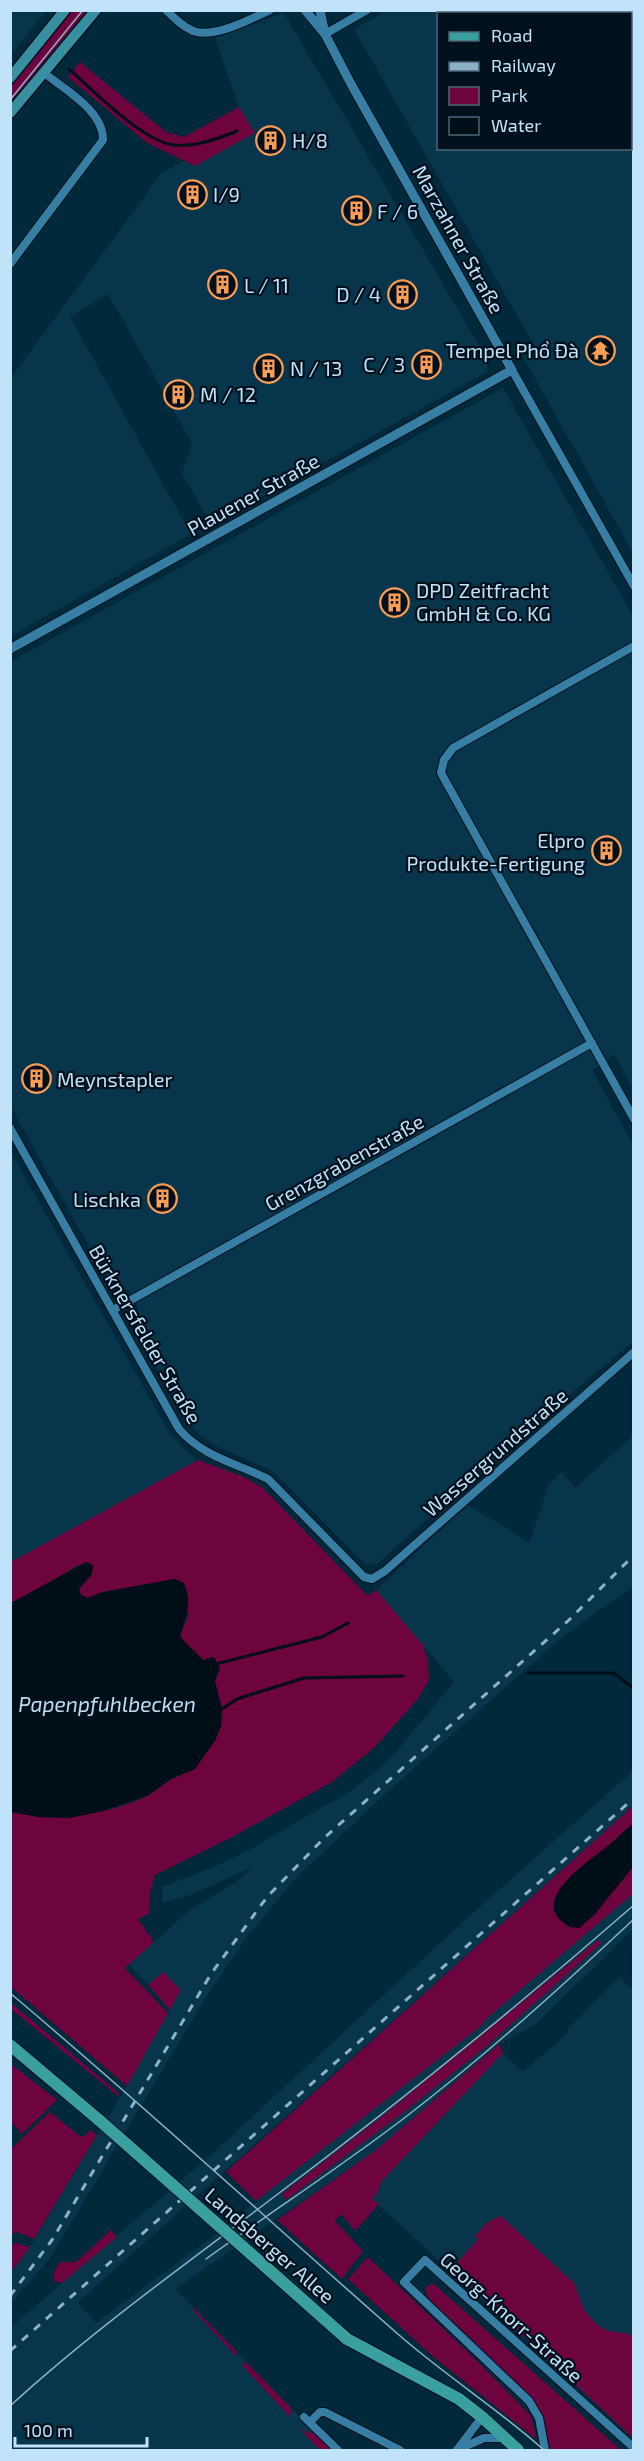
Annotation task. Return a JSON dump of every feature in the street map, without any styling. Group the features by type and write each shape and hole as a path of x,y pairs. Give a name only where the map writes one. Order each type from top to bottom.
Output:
{"main road":[{"path":"10,78 64,10"},
{"path":"10,113 96,10"},
{"name":"Landsberger Allee","path":"10,2045 99,2120 347,2339 432,2384 482,2417 518,2451"}],"street":[{"path":"166,10 183,25 201,33 214,33 270,10"},
{"name":"Marzahner Straße","path":"305,10 325,34 633,586"},
{"name":"Marzahner Straße","path":"321,10 325,34"},
{"path":"325,34 367,10"},
{"path":"10,264 103,140 103,132 97,117 43,72"},
{"name":"Plauener Straße","path":"10,650 512,370"},
{"path":"633,646 459,744 447,753 441,766 444,780 633,1119"},
{"name":"Grenzgrabenstraße","path":"113,1310 591,1043"},
{"name":"Bürknersfelder Straße","path":"10,1128 179,1429 189,1440 210,1455 268,1479 364,1577 372,1579 378,1576"},
{"name":"Wassergrundstraße","path":"378,1576 633,1352"},
{"name":"Georg-Knorr-Straße","path":"545,2451 538,2418 529,2401 404,2282 425,2260 633,2448"},
{"path":"338,2451 307,2420 320,2412 325,2412 400,2451"},
{"path":"457,2450 482,2417"},
{"path":"457,2450 484,2439 505,2438"}],"shaded area":[{"path":"10,11 46,11 11,54"},
{"path":"387,11 633,11 633,553 522,355 535,347 354,29"},
{"path":"284,13 487,359 487,372 211,525 182,473 192,443 108,294 70,317 191,534 11,636 11,378 161,174 184,161 195,166 254,133 239,107 215,38"},
{"path":"503,388 633,616 633,1089 614,1054 592,1070 633,1145 633,1342 446,1497 448,1500 376,1565 365,1564 273,1471 216,1446 203,1438 190,1425 134,1328 133,1315 138,1307 128,1289 117,1289 109,1282 11,1107 10,662"},
{"path":"10,1151 169,1432 186,1451 198,1460 11,1562"},
{"path":"633,1436 633,1588 596,1612 553,1645 385,1794 297,1877 249,1934 204,2000 50,2258 11,2303 11,2272 30,2247 127,2086 181,1990 163,1972 148,1985 129,1964 189,1911 236,1882 253,1867 190,1895 162,1903 162,1887 214,1867 247,1851 349,1792 375,1773 396,1752 454,1682 376,1590 468,1505 530,1543 549,1483 562,1472 575,1488"},
{"path":"633,1771 633,1806 78,2302 96,2323 203,2244 360,2118 481,2026 486,2019 633,1894 633,1929 536,2024 499,2044 376,2150 175,2289 332,2450 11,2450 10,2328 211,2155 453,1931"},
{"path":"619,1977 633,1989 633,2438 372,2199 378,2192 381,2182 503,2053 523,2072 568,2033 567,2030"}],"green space":[{"path":"72,11 90,11 11,103 10,88"},
{"path":"80,62 166,132 184,137 239,107 255,133 195,166 147,143 68,77"},
{"path":"198,1460 244,1477 263,1488 368,1596 376,1590 423,1645 428,1661 429,1680 417,1700 375,1747 332,1782 232,1837 155,1875 150,1893 149,1914 138,1919 154,1942 125,1968 168,2013 127,2086 11,1987 11,1812 45,1816 80,1815 114,1808 147,1796 173,1778 195,1769 222,1709 215,1681 203,1660 181,1639 180,1635 189,1614 152,1584 103,1592 88,1598 81,1595 79,1589 92,1574 78,1565 39,1590 11,1603 11,1562"},
{"path":"633,1806 633,1824 614,1841 553,1909 559,1919 570,1928 594,1915 633,1867 633,1894 486,2019 481,2026 256,2201 226,2172"},
{"path":"598,1940 602,1943 487,2046 403,2113 286,2200 282,2194 385,2114"},
{"path":"163,1972 181,1990 170,2010 148,1985"},
{"path":"10,2002 120,2094 118,2096 11,2009"},
{"path":"499,2044 503,2053 381,2182 378,2192 372,2199 379,2204 358,2228 354,2230 341,2214 335,2221 363,2251 342,2279 277,2220 376,2150"},
{"path":"10,2063 57,2100 22,2134 11,2122"},
{"path":"50,2112 80,2136 84,2136 90,2130 97,2135 34,2239 17,2232 11,2235 11,2149"},
{"path":"501,2216 574,2283 584,2310 598,2326 608,2331 630,2334 633,2338 633,2438 459,2276 457,2263 478,2239 475,2236 488,2222"},
{"path":"111,2230 117,2237 62,2283 54,2281 53,2273 60,2262 76,2262"},
{"path":"16,2243 30,2247 11,2272 11,2245"},
{"path":"368,2257 531,2416 537,2440 430,2354 348,2279"},
{"path":"433,2283 621,2450 551,2450 540,2411 526,2393 429,2301 425,2288"},
{"path":"194,2308 237,2352 236,2356 193,2310"},
{"path":"246,2362 290,2407 292,2411 289,2416 242,2365"},
{"path":"301,2430 318,2435 333,2450 320,2450"}],"water":[{"name":"Papenpfuhlbecken","path":"86,1562 93,1565 92,1574 79,1589 81,1595 88,1598 103,1592 174,1579 183,1582 188,1602 187,1615 180,1635 203,1660 214,1657 220,1668 215,1681 222,1709 221,1726 215,1741 195,1769 171,1779 147,1796 103,1811 69,1818 38,1817 11,1812 11,1603"},
{"path":"633,1824 633,1867 594,1915 579,1928 563,1922 556,1914 554,1905 556,1895 563,1885"}],"waterway":[{"path":"69,69 133,125 161,141 174,145 199,144 237,131"},
{"path":"216,1664 322,1637 348,1623"},
{"path":"528,1673 614,1673 633,1688"},
{"path":"222,1709 237,1699 304,1678 403,1676"}],"tram line":[{"path":"10,100 83,10"},
{"path":"10,2406 105,2326 409,2093 634,1905"},
{"path":"206,2259 403,2119 521,2022 634,1919"},
{"path":"10,1993 399,2335 544,2450"}],"railway":[{"path":"10,2296 52,2240 211,1974 267,1897 324,1838 569,1620 634,1555"},
{"path":"10,2351 634,1798"}],"place":[{"name":"H/8","path":"271,140"},
{"name":"I/9","path":"192,194"},
{"name":"F / 6","path":"356,211"},
{"name":"L / 11","path":"223,285"},
{"name":"D / 4","path":"402,294"},
{"name":"Tempel Phổ Đà","path":"600,350"},
{"name":"C / 3","path":"426,364"},
{"name":"N / 13","path":"269,368"},
{"name":"M / 12","path":"179,394"},
{"name":"DPD Zeitfracht GmbH & Co. KG","path":"395,602"},
{"name":"Elpro Produkte-Fertigung","path":"606,851"},
{"name":"Meynstapler","path":"36,1079"},
{"name":"Lischka","path":"162,1199"}]}
